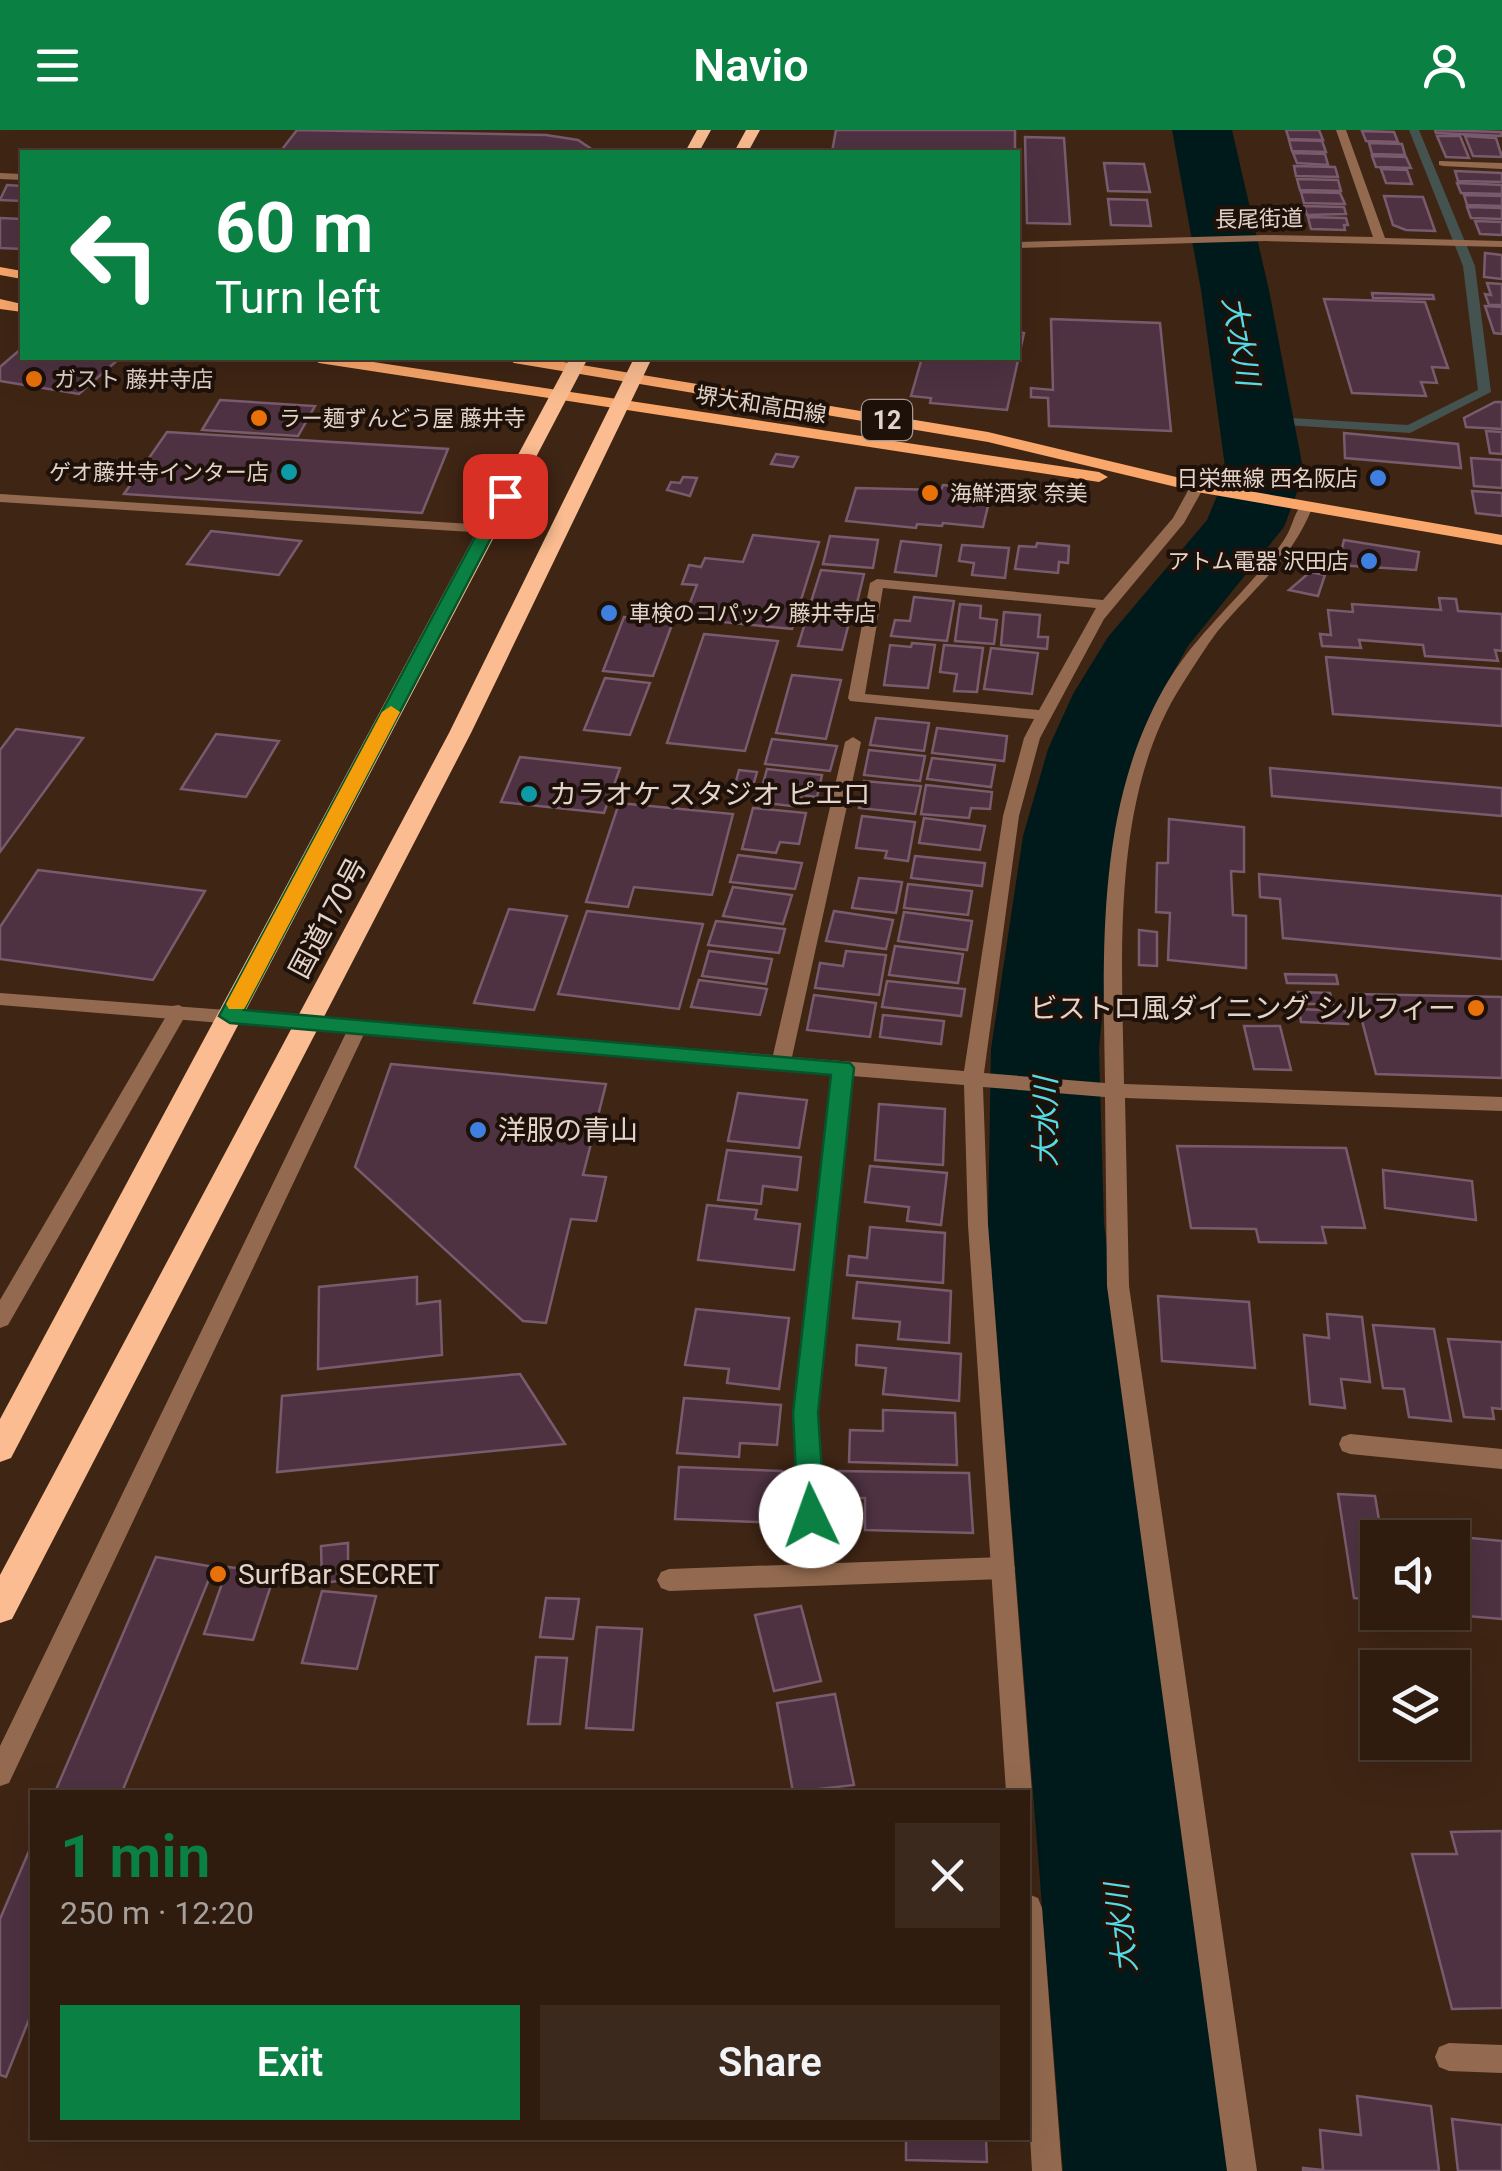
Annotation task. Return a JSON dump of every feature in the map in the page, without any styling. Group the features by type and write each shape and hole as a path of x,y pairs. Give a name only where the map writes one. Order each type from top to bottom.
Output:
{"highway":[{"name":"国道170号","path":"0,1608 460,733 643,360"},
{"name":"国道170号","path":"0,1449 576,362"}],"main road":[{"name":"堺大和高田線","path":"330,360 1051,473 1203,488"},
{"name":"堺大和高田線","path":"545,360 576,362 634,378 988,438 1203,488 1502,540"}],"street":[{"path":"1341,130 1379,238"},
{"path":"1443,164 1502,166"},
{"name":"長尾街道","path":"1020,246 1250,238 1379,238 1502,244"},
{"path":"1019,1790 978,1226 983,1080 1011,816 1032,738 1108,605 1203,488"},
{"path":"0,498 487,529"},
{"path":"1242,2171 1118,1286 1112,917 1123,834 1140,758 1172,688 1212,629 1265,574 1294,536 1298,504"},
{"path":"1044,716 856,698 877,583 1108,605"},
{"path":"781,1063 853,742"},
{"path":"0,999 1083,1089 1502,1104"},
{"path":"0,1319 179,1011"},
{"path":"0,1774 358,1027"},
{"path":"811,1516 806,1413 843,1068"},
{"path":"1350,1444 1502,1459"},
{"path":"669,1580 1003,1568"},
{"path":"1030,1937 1046,2171"},
{"path":"1449,2057 1502,2059"}],"building":[{"path":"297,130 546,135 578,140 593,150 282,150"},
{"path":"836,130 1015,130 1015,150 832,150"},
{"path":"1286,130 1319,130 1323,140 1289,139"},
{"path":"1435,130 1501,132 1502,136 1436,133"},
{"path":"1362,131 1394,132 1398,142 1366,141"},
{"path":"1437,136 1460,136 1469,158 1446,157"},
{"path":"1465,136 1496,138 1502,157 1473,156"},
{"path":"1025,137 1064,138 1070,224 1027,223"},
{"path":"1289,140 1322,141 1326,152 1292,151"},
{"path":"1369,143 1402,144 1405,155 1372,154"},
{"path":"1293,153 1325,154 1328,165 1297,163"},
{"path":"1372,156 1406,157 1411,168 1376,167"},
{"path":"1104,163 1144,164 1150,192 1108,191"},
{"path":"1294,166 1335,167 1338,177 1296,176"},
{"path":"1381,169 1407,170 1412,184 1386,183"},
{"path":"1455,171 1502,173 1502,182 1458,181"},
{"path":"1297,179 1338,180 1341,191 1300,190"},
{"path":"1457,183 1502,185 1502,194 1461,193"},
{"path":"7,185 20,186 20,201 0,200"},
{"path":"1301,192 1340,193 1345,204 1304,203"},
{"path":"1464,195 1502,196 1502,206 1467,205"},
{"path":"1384,196 1423,197 1435,231 1406,230 1393,225"},
{"path":"1108,199 1147,200 1151,226 1111,225"},
{"path":"1304,206 1344,207 1346,214 1307,215"},
{"path":"1467,207 1502,208 1502,219 1471,218"},
{"path":"1308,217 1346,218 1348,225 1344,225 1345,230 1311,229"},
{"path":"0,218 20,219 20,249 0,248"},
{"path":"1475,221 1502,222 1502,235 1480,234"},
{"path":"1485,253 1502,255 1502,279 1484,277"},
{"path":"1487,283 1502,284 1502,305 1489,305"},
{"path":"1372,293 1433,295 1434,299 1373,298"},
{"path":"1324,299 1425,302 1448,368 1432,367 1437,383 1421,382 1426,396 1352,393"},
{"path":"1485,306 1502,307 1502,334 1494,333"},
{"path":"1051,319 1160,323 1171,431 1049,426 1048,398 1031,397 1031,388 1053,390"},
{"path":"20,350 20,360 118,360 79,394 0,381 0,367"},
{"path":"921,360 1018,360 1007,410 930,403 931,398 911,396"},
{"name":"ラー麺ずんどう屋 藤井寺","path":"220,400 315,406 298,436 202,430"},
{"path":"1502,402 1502,429 1466,427 1464,418"},
{"path":"1486,431 1502,432 1502,454 1490,453"},
{"name":"ゲオ藤井寺インター店","path":"167,432 448,449 422,513 124,494"},
{"path":"1344,433 1458,444 1461,468 1345,458"},
{"path":"776,454 798,457 793,467 771,464"},
{"path":"1471,458 1502,460 1502,488 1474,486"},
{"path":"683,477 697,478 690,496 667,490 671,482 680,483"},
{"path":"943,485 992,489 983,527 943,523 917,524 916,528 846,521 856,488 941,490"},
{"path":"1472,491 1502,493 1502,516 1476,513"},
{"path":"211,531 301,541 279,575 187,564"},
{"path":"753,535 819,542 792,629 684,618 697,585 682,584 689,565 701,567 705,558 743,562"},
{"path":"830,536 878,540 873,568 823,564"},
{"path":"1344,540 1419,552 1416,570 1338,565"},
{"path":"901,541 941,545 936,576 895,572"},
{"path":"1037,543 1069,546 1068,563 1059,562 1058,573 1015,569 1019,546 1036,547"},
{"path":"962,545 1009,548 1005,578 972,575 974,563 959,561"},
{"path":"821,570 864,574 856,607 811,602"},
{"path":"1310,572 1325,575 1318,596 1289,590"},
{"path":"914,597 954,601 947,641 891,636 895,620 910,621"},
{"path":"1439,598 1456,599 1458,611 1502,614 1502,651 1495,650 1498,661 1425,656 1423,645 1359,640 1361,648 1322,646 1320,634 1331,635 1328,610 1353,612 1352,604 1441,610"},
{"path":"960,604 981,606 980,618 997,620 994,644 955,641"},
{"path":"809,610 851,615 842,650 798,646"},
{"path":"1004,612 1040,615 1038,637 1048,637 1047,649 1001,645"},
{"path":"624,617 673,622 653,676 603,671"},
{"path":"704,634 778,641 745,751 667,743"},
{"path":"912,643 935,645 928,688 884,685 890,645 911,647"},
{"path":"944,645 983,648 977,692 954,691 957,674 940,672"},
{"path":"991,648 1038,653 1032,694 984,689"},
{"path":"1326,657 1502,669 1502,726 1333,714"},
{"path":"792,675 841,680 826,739 776,733"},
{"path":"605,678 650,683 630,735 584,730"},
{"path":"876,718 929,723 924,751 870,745"},
{"path":"937,728 1007,736 1004,761 932,753"},
{"path":"16,729 83,738 0,852 0,750"},
{"path":"216,734 279,741 246,797 181,789"},
{"path":"772,739 837,746 830,771 765,764"},
{"path":"869,750 925,756 920,781 864,775"},
{"path":"520,757 620,768 604,813 501,802"},
{"path":"932,758 995,765 991,787 927,779"},
{"path":"1270,768 1502,788 1502,816 1272,796"},
{"path":"767,769 822,775 817,797 802,795 799,807 758,802"},
{"path":"739,770 757,772 753,786 735,785"},
{"path":"864,781 921,786 915,814 859,808"},
{"path":"926,785 992,792 990,809 971,808 969,818 921,814"},
{"path":"619,803 733,814 712,895 634,887 628,907 586,902"},
{"path":"753,808 806,813 799,844 780,842 776,853 742,849"},
{"path":"862,816 915,822 908,861 885,858 887,851 856,848"},
{"path":"924,818 985,826 980,850 919,843"},
{"path":"1169,819 1244,827 1244,872 1231,871 1233,915 1246,916 1246,968 1168,960 1170,913 1156,912 1157,863 1168,863"},
{"path":"738,855 802,863 795,889 730,882"},
{"path":"915,856 985,863 982,886 911,878"},
{"path":"38,870 205,891 153,980 0,959 0,927"},
{"path":"1259,874 1502,896 1502,959 1283,938 1280,899 1260,897"},
{"path":"859,878 902,882 896,913 852,908"},
{"path":"908,884 972,891 968,915 904,908"},
{"path":"733,887 792,895 783,924 723,916"},
{"path":"509,909 567,916 534,1010 474,1003"},
{"path":"587,911 703,924 679,1009 558,994"},
{"path":"834,911 893,920 886,949 826,941"},
{"path":"904,912 972,921 967,950 898,941"},
{"path":"716,921 785,929 779,953 708,945"},
{"path":"1139,930 1157,932 1157,966 1139,965"},
{"path":"895,946 963,954 958,983 889,975"},
{"path":"709,951 772,959 766,984 702,976"},
{"path":"846,951 886,955 879,995 815,988 820,963 843,966"},
{"path":"1285,974 1336,975 1338,984 1287,983"},
{"path":"699,980 767,989 760,1015 691,1007"},
{"path":"887,981 965,989 961,1016 882,1007"},
{"path":"1298,992 1330,993 1333,1004 1300,1004"},
{"path":"1355,994 1502,997 1502,1078 1376,1074"},
{"path":"814,995 876,1003 870,1037 807,1030"},
{"path":"1299,1009 1345,1011 1348,1024 1301,1022"},
{"path":"883,1015 944,1021 941,1044 880,1037"},
{"path":"1244,1026 1280,1026 1291,1070 1254,1069"},
{"path":"391,1064 606,1084 583,1175 606,1177 596,1221 571,1219 546,1323 523,1321 355,1167"},
{"path":"738,1093 807,1100 799,1148 728,1141"},
{"path":"879,1104 945,1109 943,1165 875,1160"},
{"path":"1177,1146 1346,1148 1365,1228 1322,1227 1326,1243 1259,1242 1256,1229 1191,1228"},
{"path":"727,1150 801,1157 797,1190 763,1186 761,1204 718,1200"},
{"path":"870,1166 947,1173 941,1225 907,1221 909,1207 865,1202"},
{"path":"1383,1170 1472,1181 1476,1220 1385,1208"},
{"path":"707,1205 757,1210 755,1219 800,1224 794,1270 698,1260"},
{"path":"870,1227 945,1233 943,1283 847,1275 849,1256 867,1258"},
{"path":"417,1277 417,1304 440,1301 442,1355 318,1369 319,1287"},
{"path":"857,1282 951,1291 949,1343 898,1339 900,1322 853,1318"},
{"path":"1158,1296 1249,1302 1255,1368 1162,1361"},
{"path":"696,1309 789,1318 779,1389 727,1383 729,1369 685,1365"},
{"path":"1327,1314 1362,1317 1370,1382 1341,1379 1345,1408 1310,1404 1304,1335 1329,1338"},
{"path":"1373,1325 1434,1329 1451,1421 1409,1417 1404,1389 1383,1388"},
{"path":"1448,1339 1502,1342 1502,1409 1492,1408 1494,1419 1464,1417"},
{"path":"857,1345 961,1354 959,1401 883,1394 886,1368 856,1365"},
{"path":"520,1374 565,1444 277,1472 282,1396"},
{"path":"684,1398 781,1405 777,1445 740,1443 739,1457 677,1453"},
{"path":"883,1410 955,1413 957,1465 849,1462 850,1430 883,1431"},
{"path":"679,1467 782,1471 781,1523 675,1519"},
{"path":"839,1471 969,1473 973,1533 865,1530 865,1498 839,1498"},
{"path":"1338,1494 1375,1496 1379,1520 1360,1520 1360,1598 1354,1598"},
{"path":"1470,1538 1502,1541 1502,1619 1470,1616"},
{"path":"348,1543 348,1580 322,1583 321,1546"},
{"path":"156,1557 214,1567 123,1790 56,1790"},
{"path":"228,1567 275,1573 253,1640 204,1634"},
{"path":"322,1591 376,1596 357,1669 302,1663"},
{"path":"546,1598 579,1599 573,1639 540,1637"},
{"path":"801,1606 821,1681 774,1691 755,1615"},
{"path":"597,1627 642,1629 633,1730 586,1728"},
{"path":"536,1657 567,1658 560,1724 528,1724"},
{"path":"835,1694 854,1785 793,1790 777,1703"},
{"path":"1502,1831 1502,2008 1452,2009 1412,1854 1457,1854 1451,1832"},
{"path":"30,1849 30,2017 6,2077 0,2075 0,1919"},
{"path":"1357,2096 1431,2106 1439,2171 1303,2171 1323,2170 1320,2130 1361,2135"},
{"path":"1452,2119 1502,2125 1502,2171 1458,2171"},
{"path":"906,2140 986,2140 987,2162 906,2160"}],"waterway":[{"name":"大水川","path":"1146,2171 1046,1224 1045,1049 1071,836 1094,749 1117,694 1151,637 1244,527 1265,474 1235,290 1202,130"},
{"path":"1259,420 1410,429 1485,392 1469,266 1414,130"}],"slow traffic":[{"path":"236,1004 391,712"}],"place":[{"name":"ガスト 藤井寺店","path":"34,379"},
{"name":"ラー麺ずんどう屋 藤井寺","path":"259,418"},
{"name":"ゲオ藤井寺インター店","path":"289,472"},
{"name":"日栄無線 西名阪店","path":"1378,478"},
{"name":"海鮮酒家 奈美","path":"930,493"},
{"name":"アトム電器 沢田店","path":"1369,561"},
{"name":"車検のコパック 藤井寺店","path":"609,613"},
{"name":"カラオケ スタジオ ピエロ","path":"529,794"},
{"name":"ビストロ風ダイニング シルフィー","path":"1476,1008"},
{"name":"洋服の青山","path":"478,1130"},
{"name":"SurfBar SECRET","path":"218,1574"}],"route":[{"path":"505,496 230,1016 843,1068 806,1413 811,1516"}]}
